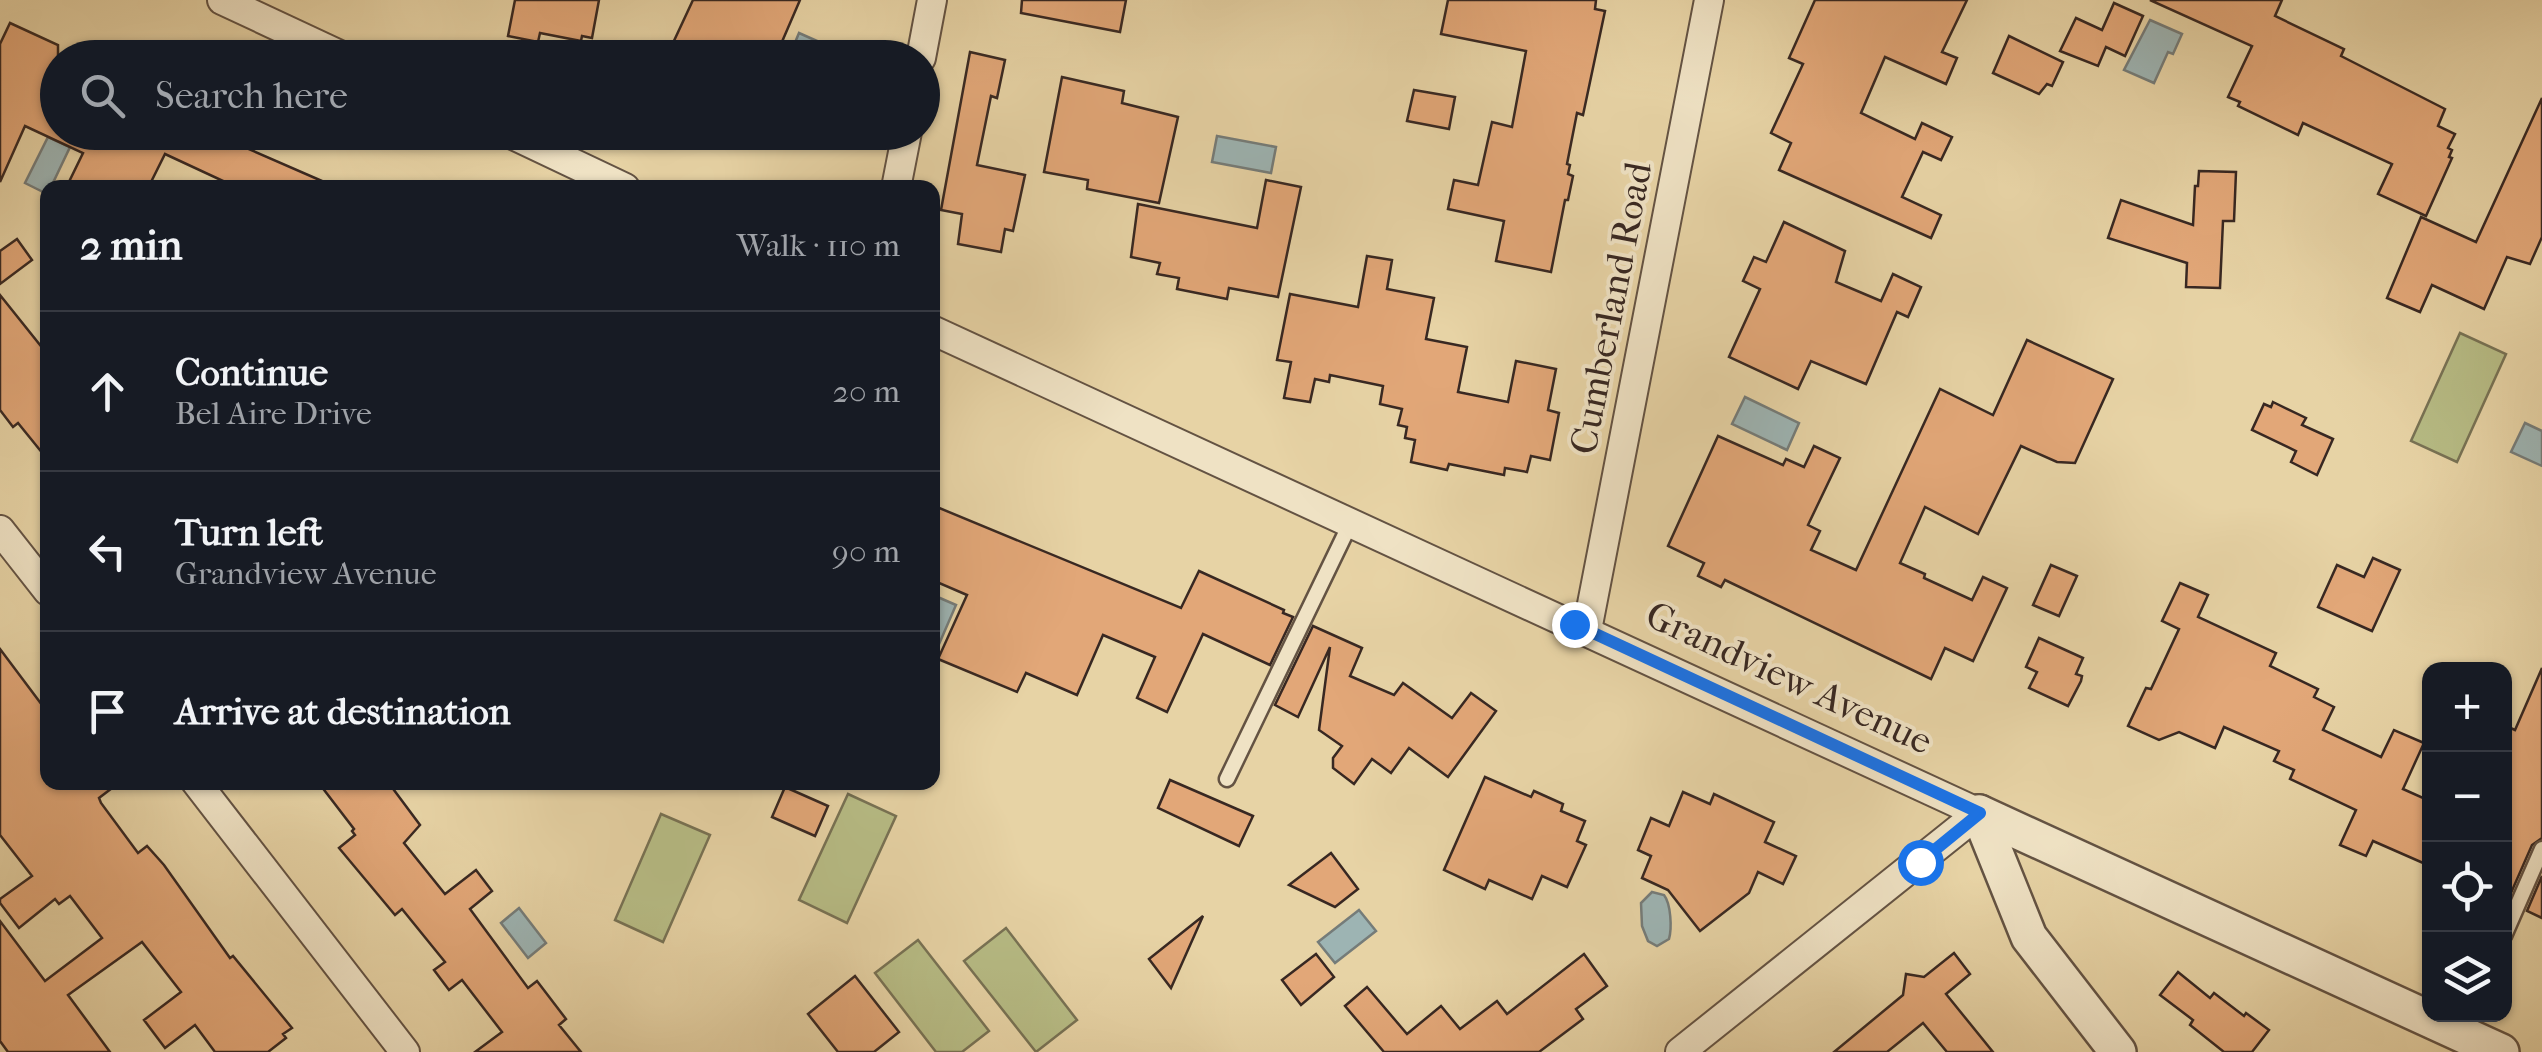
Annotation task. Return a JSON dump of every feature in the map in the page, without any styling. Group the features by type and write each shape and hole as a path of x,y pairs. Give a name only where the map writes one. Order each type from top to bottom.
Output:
{"street":[{"path":"924,40 932,0"},
{"name":"Cumberland Road","path":"1586,630 1710,0"},
{"path":"230,2 309,40"},
{"path":"545,150 608,180"},
{"path":"897,180 903,150"},
{"name":"Grandview Avenue","path":"940,334 1980,813 2465,1024 2501,1052"},
{"path":"0,530 40,581"},
{"path":"202,790 406,1052"},
{"path":"1680,1052 1980,813 2028,937 2118,1052"}],"lane":[{"path":"1228,779 1351,522"},
{"path":"2506,932 2542,849"}],"green space":[{"path":"2460,333 2506,354 2457,462 2411,441"},
{"path":"848,794 896,816 847,923 799,900"},
{"path":"661,814 710,835 663,942 615,920"},
{"path":"1006,928 1077,1020 1036,1052 964,961"},
{"path":"918,940 989,1031 962,1052 936,1052 875,973"}],"water":[{"path":"2150,20 2182,34 2173,54 2168,52 2154,83 2124,70"},
{"path":"799,33 815,40 796,40"},
{"path":"1217,136 1276,147 1271,173 1212,162"},
{"path":"42,150 69,150 54,180 40,180 40,190 25,183"},
{"path":"1745,397 1799,423 1787,450 1732,424"},
{"path":"2525,423 2542,431 2542,466 2511,452"},
{"path":"940,598 956,605 940,642"},
{"path":"1652,892 1664,895 1670,916 1669,939 1657,946 1648,941 1642,926 1641,903"},
{"path":"519,908 546,943 528,958 501,923"},
{"path":"1359,910 1376,931 1335,963 1318,942"}],"building":[{"path":"515,0 599,0 592,38 582,36 576,40 540,33 538,40 508,36"},
{"path":"693,0 800,0 783,40 674,40"},
{"path":"1022,0 1126,0 1120,32 1021,13"},
{"path":"1448,0 1596,0 1595,9 1605,11 1583,115 1577,113 1567,164 1568,174 1573,176 1551,272 1496,261 1504,221 1448,209 1454,180 1478,185 1492,122 1512,127 1526,51 1441,34"},
{"path":"1815,0 1967,0 1942,52 1957,58 1946,84 1885,57 1861,113 1915,139 1922,123 1952,137 1941,160 1923,152 1902,197 1941,215 1931,238 1779,170 1791,143 1771,133 1803,64 1789,58"},
{"path":"2150,0 2282,0 2275,16 2344,49 2341,56 2445,109 2438,126 2455,134 2448,148 2452,158 2426,216 2378,194 2392,164 2303,123 2298,135 2238,106 2240,102 2228,97 2252,46"},
{"path":"2114,3 2143,16 2125,56 2106,47 2098,66 2060,51 2076,18 2102,30"},
{"path":"10,23 47,40 40,40 40,133 25,126 0,182 0,44"},
{"path":"2009,36 2063,62 2052,86 2047,84 2039,94 1993,73"},
{"path":"970,52 1005,60 997,98 991,96 977,165 1025,175 1013,231 1005,229 1001,252 958,244 962,214 941,210"},
{"path":"1062,77 1124,91 1122,103 1178,117 1159,203 1087,189 1088,180 1044,172"},
{"path":"1414,90 1455,97 1449,129 1407,121"},
{"path":"2542,98 2542,237 2530,264 2507,257 2484,309 2432,285 2420,312 2387,298 2421,217 2476,242"},
{"path":"77,150 251,150 320,180 221,180 165,154 152,180 70,180 83,153"},
{"path":"2199,171 2236,172 2234,221 2223,221 2220,288 2186,287 2187,263 2108,238 2121,200 2193,225"},
{"path":"1266,180 1301,187 1278,297 1229,288 1227,299 1177,289 1179,278 1157,274 1160,263 1131,257 1138,204 1257,228"},
{"path":"1784,222 1845,251 1836,282 1881,301 1893,274 1921,287 1908,317 1897,312 1866,384 1811,361 1798,389 1729,357 1760,289 1743,281 1754,257 1766,262"},
{"path":"17,239 32,260 0,284 0,251"},
{"path":"1367,256 1392,260 1387,289 1434,298 1426,339 1467,347 1458,392 1508,402 1516,361 1556,369 1548,410 1559,413 1550,460 1531,456 1527,472 1505,468 1504,475 1449,464 1447,470 1411,462 1415,440 1405,438 1407,427 1398,425 1402,409 1380,404 1383,386 1330,375 1329,382 1315,379 1310,402 1284,398 1291,362 1277,360 1290,294 1358,307"},
{"path":"0,295 40,345 40,450 18,423 13,427 0,410"},
{"path":"2027,340 2113,379 2075,463 2057,462 2021,446 1978,534 1925,507 1900,563 1972,600 1983,577 2007,588 1973,661 1945,648 1931,679 1725,580 1721,587 1698,576 1704,563 1668,546 1718,436 1783,465 1786,459 1804,467 1814,446 1840,458 1808,525 1820,531 1811,550 1856,570 1940,389 1993,415"},
{"path":"2273,402 2306,418 2302,425 2333,439 2317,475 2291,462 2296,451 2252,430 2264,404 2271,407"},
{"path":"940,508 1181,608 1199,571 1293,617 1270,665 1203,634 1167,712 1137,698 1155,657 1103,635 1077,695 1026,673 1017,692 940,660 967,595 940,583"},
{"path":"2373,558 2400,570 2372,631 2318,607 2337,565 2364,577"},
{"path":"2051,565 2077,576 2059,616 2033,605"},
{"path":"2180,583 2208,595 2198,617 2276,653 2270,666 2318,689 2314,697 2334,707 2323,730 2381,757 2394,730 2422,742 2403,789 2422,797 2422,862 2373,841 2366,856 2340,845 2356,810 2290,779 2294,770 2274,761 2279,751 2224,727 2215,748 2179,732 2159,740 2128,726 2146,688 2151,689 2179,629 2162,621"},
{"path":"1313,626 1362,648 1350,676 1394,695 1403,683 1452,718 1471,693 1496,711 1448,777 1409,748 1391,773 1372,759 1354,784 1333,768 1333,758 1342,746 1319,730 1330,647 1298,717 1275,705"},
{"path":"2039,638 2083,658 2076,674 2082,676 2081,681 2068,706 2029,688 2037,672 2026,667"},
{"path":"0,649 40,702 40,790 110,790 99,798 101,803 138,853 147,846 164,865 230,958 233,956 292,1028 283,1034 286,1038 268,1052 215,1052 195,1025 165,1048 144,1020 181,992 142,942 68,995 110,1052 8,1052 0,1041 0,921 45,981 102,938 70,896 59,904 55,899 19,928 0,899 32,876 0,835"},
{"path":"2542,668 2542,838 2532,845 2512,891 2512,729 2515,730"},
{"path":"1485,777 1531,797 1534,791 1563,804 1561,811 1585,821 1577,841 1586,845 1567,887 1542,876 1532,899 1489,880 1485,889 1444,870"},
{"path":"1170,780 1253,816 1239,846 1158,808"},
{"path":"324,790 394,790 420,825 404,843 445,894 476,870 492,891 470,909 528,988 537,981 566,1019 559,1025 581,1052 475,1052 502,1032 462,980 449,990 434,970 445,962 402,909 395,915 339,848 355,835"},
{"path":"784,790 828,806 815,836 772,817"},
{"path":"1683,792 1710,804 1714,794 1774,822 1765,842 1796,856 1783,884 1758,872 1749,893 1700,931 1668,890 1642,878 1651,856 1638,850 1651,818 1669,826"},
{"path":"1331,853 1358,889 1335,907 1289,885"},
{"path":"2542,876 2542,918 2527,911"},
{"path":"1203,916 1171,988 1149,959"},
{"path":"1954,953 1970,974 1946,994 1993,1052 1947,1052 1923,1023 1887,1052 1834,1052 1903,995 1906,974 1924,977"},
{"path":"1316,954 1334,977 1301,1005 1282,980"},
{"path":"1584,954 1607,986 1576,1009 1583,1019 1539,1052 1384,1052 1345,1006 1367,987 1407,1034 1441,1006 1460,1029 1497,1001 1507,1014"},
{"path":"2178,972 2210,998 2214,993 2269,1030 2252,1052 2224,1052 2190,1025 2193,1020 2160,995"},
{"path":"855,976 899,1032 874,1052 838,1052 808,1014"}],"route":[{"path":"1574,624 1980,813 1920,862"}]}
